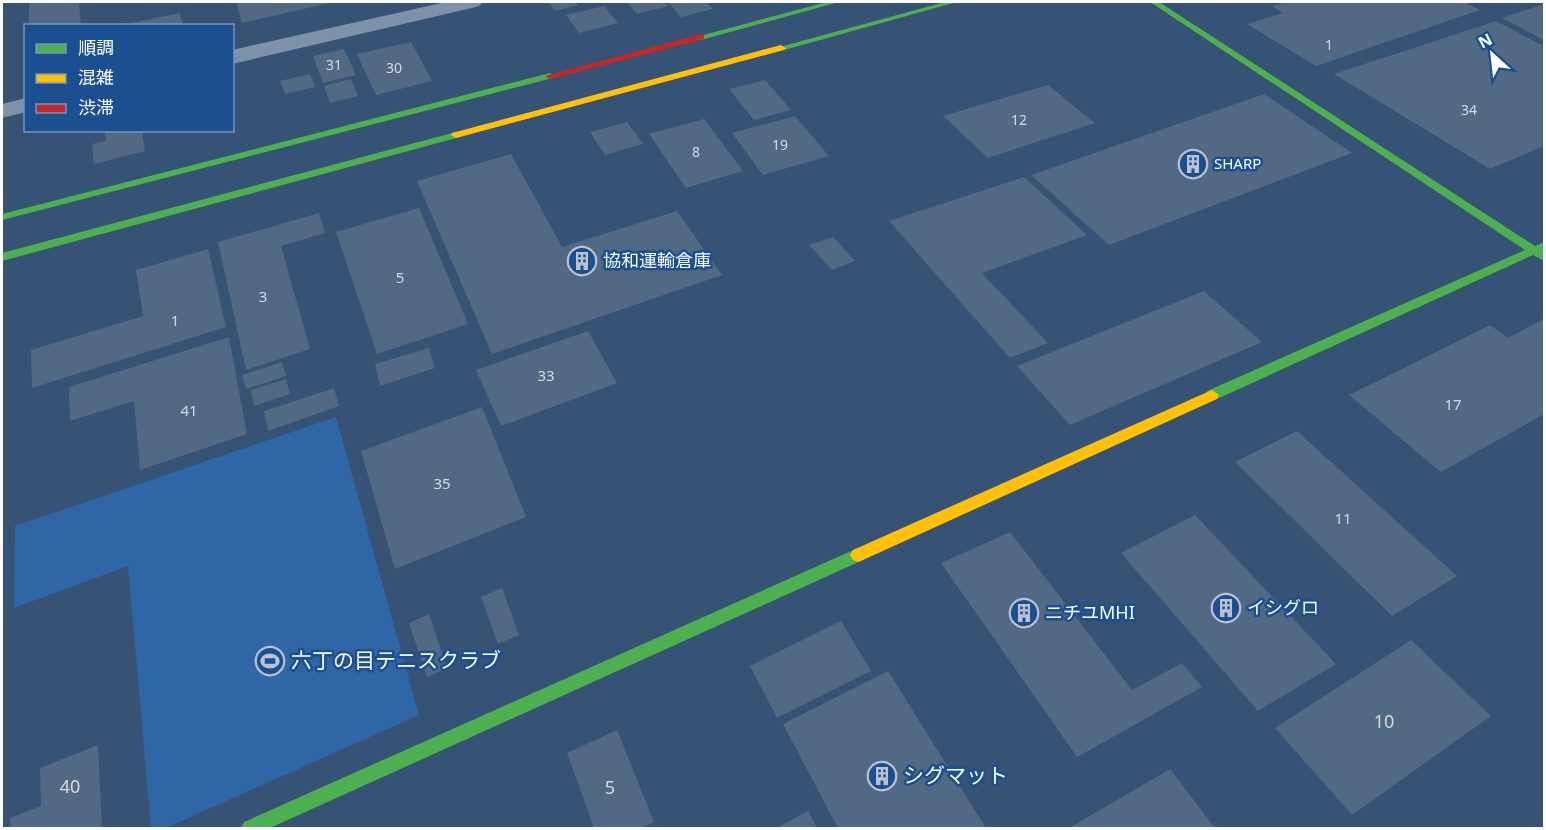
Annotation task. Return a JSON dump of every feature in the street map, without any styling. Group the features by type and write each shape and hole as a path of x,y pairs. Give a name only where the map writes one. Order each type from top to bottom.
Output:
{"street":[{"path":"234,57 472,2"},
{"path":"2,217 835,2"},
{"path":"2,257 953,2"},
{"path":"1154,2 1541,251"},
{"path":"2,111 24,106"},
{"path":"250,828 1541,251"}],"shaded area":[{"name":"六丁の目テニスクラブ","path":"336,417 419,715 166,828 151,828 128,566 14,608 15,526"}],"building":[{"path":"29,2 79,2 81,24 29,24"},
{"path":"236,2 334,2 242,23"},
{"path":"548,2 575,2 578,5 555,11"},
{"path":"627,2 664,2 668,6 637,14"},
{"path":"668,2 706,2 713,9 681,17"},
{"path":"1287,2 1464,2 1480,10 1316,66 1247,24 1283,13 1272,6"},
{"path":"1544,4 1544,40 1502,18"},
{"path":"604,6 618,23 579,33 566,15"},
{"path":"180,13 183,24 126,24"},
{"path":"1496,21 1544,46 1544,146 1490,169 1334,74"},
{"path":"411,42 432,81 376,95 357,54"},
{"path":"344,49 356,75 323,83 313,56"},
{"path":"310,74 315,87 285,94 280,81"},
{"path":"351,79 358,96 330,103 324,86"},
{"path":"765,80 791,110 754,120 729,89"},
{"path":"1048,85 1095,123 988,158 943,116"},
{"name":"SHARP","path":"1264,94 1352,153 1109,245 1031,175"},
{"path":"795,116 829,156 763,175 732,133"},
{"path":"704,119 743,171 686,188 649,134"},
{"path":"627,122 643,144 605,155 590,132"},
{"path":"105,132 142,132 145,151 94,164 92,144 106,141"},
{"name":"協和運輸倉庫","path":"511,154 562,247 677,211 722,275 492,354 417,181"},
{"path":"1024,177 1087,235 982,273 1048,343 1010,358 889,221"},
{"path":"419,208 468,324 377,354 336,232"},
{"path":"319,213 325,233 281,246 310,349 246,370 218,242"},
{"path":"833,237 855,261 832,270 809,245"},
{"path":"208,249 226,327 32,388 31,350 143,316 136,270"},
{"path":"1204,291 1262,342 1070,425 1017,366"},
{"path":"1544,319 1544,414 1441,472 1349,395 1490,325 1508,338"},
{"path":"588,331 617,383 501,426 476,370"},
{"path":"229,337 247,434 140,470 134,401 70,421 69,387"},
{"path":"429,348 435,368 380,386 375,364"},
{"path":"282,362 286,376 246,389 242,375"},
{"path":"286,379 290,394 254,406 251,390"},
{"path":"334,388 339,406 268,431 264,411"},
{"path":"482,407 526,517 395,569 361,451"},
{"path":"1297,431 1457,576 1392,616 1235,462"},
{"name":"イシグロ","path":"1195,515 1336,664 1258,711 1121,553"},
{"name":"ニチユMHI","path":"1010,532 1132,690 1182,663 1202,687 1077,757 941,563"},
{"path":"502,588 519,635 498,644 481,597"},
{"path":"429,614 447,668 427,677 409,623"},
{"path":"841,621 871,671 777,718 750,666"},
{"path":"1411,640 1491,716 1352,815 1275,728"},
{"name":"シグマット","path":"888,671 986,828 838,828 783,724"},
{"path":"617,730 654,822 641,828 594,828 567,753"},
{"path":"98,745 102,827 10,828 10,818 41,806 40,768"},
{"path":"1170,769 1215,828 1069,828"},
{"path":"808,811 817,828 777,828"}],"traffic: fast":[{"path":"701,37 835,2"},
{"path":"781,48 953,2"},
{"path":"1154,2 1544,257"},
{"path":"2,217 550,76"},
{"path":"2,257 456,135"},
{"path":"1212,395 1544,246"},
{"path":"250,828 858,555"}],"traffic: slow":[{"path":"456,135 781,48"},
{"path":"858,555 1212,395"}],"traffic: jam":[{"path":"550,76 701,37"}],"place":[{"name":"SHARP","path":"1193,164"},
{"name":"協和運輸倉庫","path":"582,261"},
{"name":"イシグロ","path":"1226,608"},
{"name":"ニチユMHI","path":"1024,613"},
{"name":"六丁の目テニスクラブ","path":"270,661"},
{"name":"シグマット","path":"882,776"}]}
